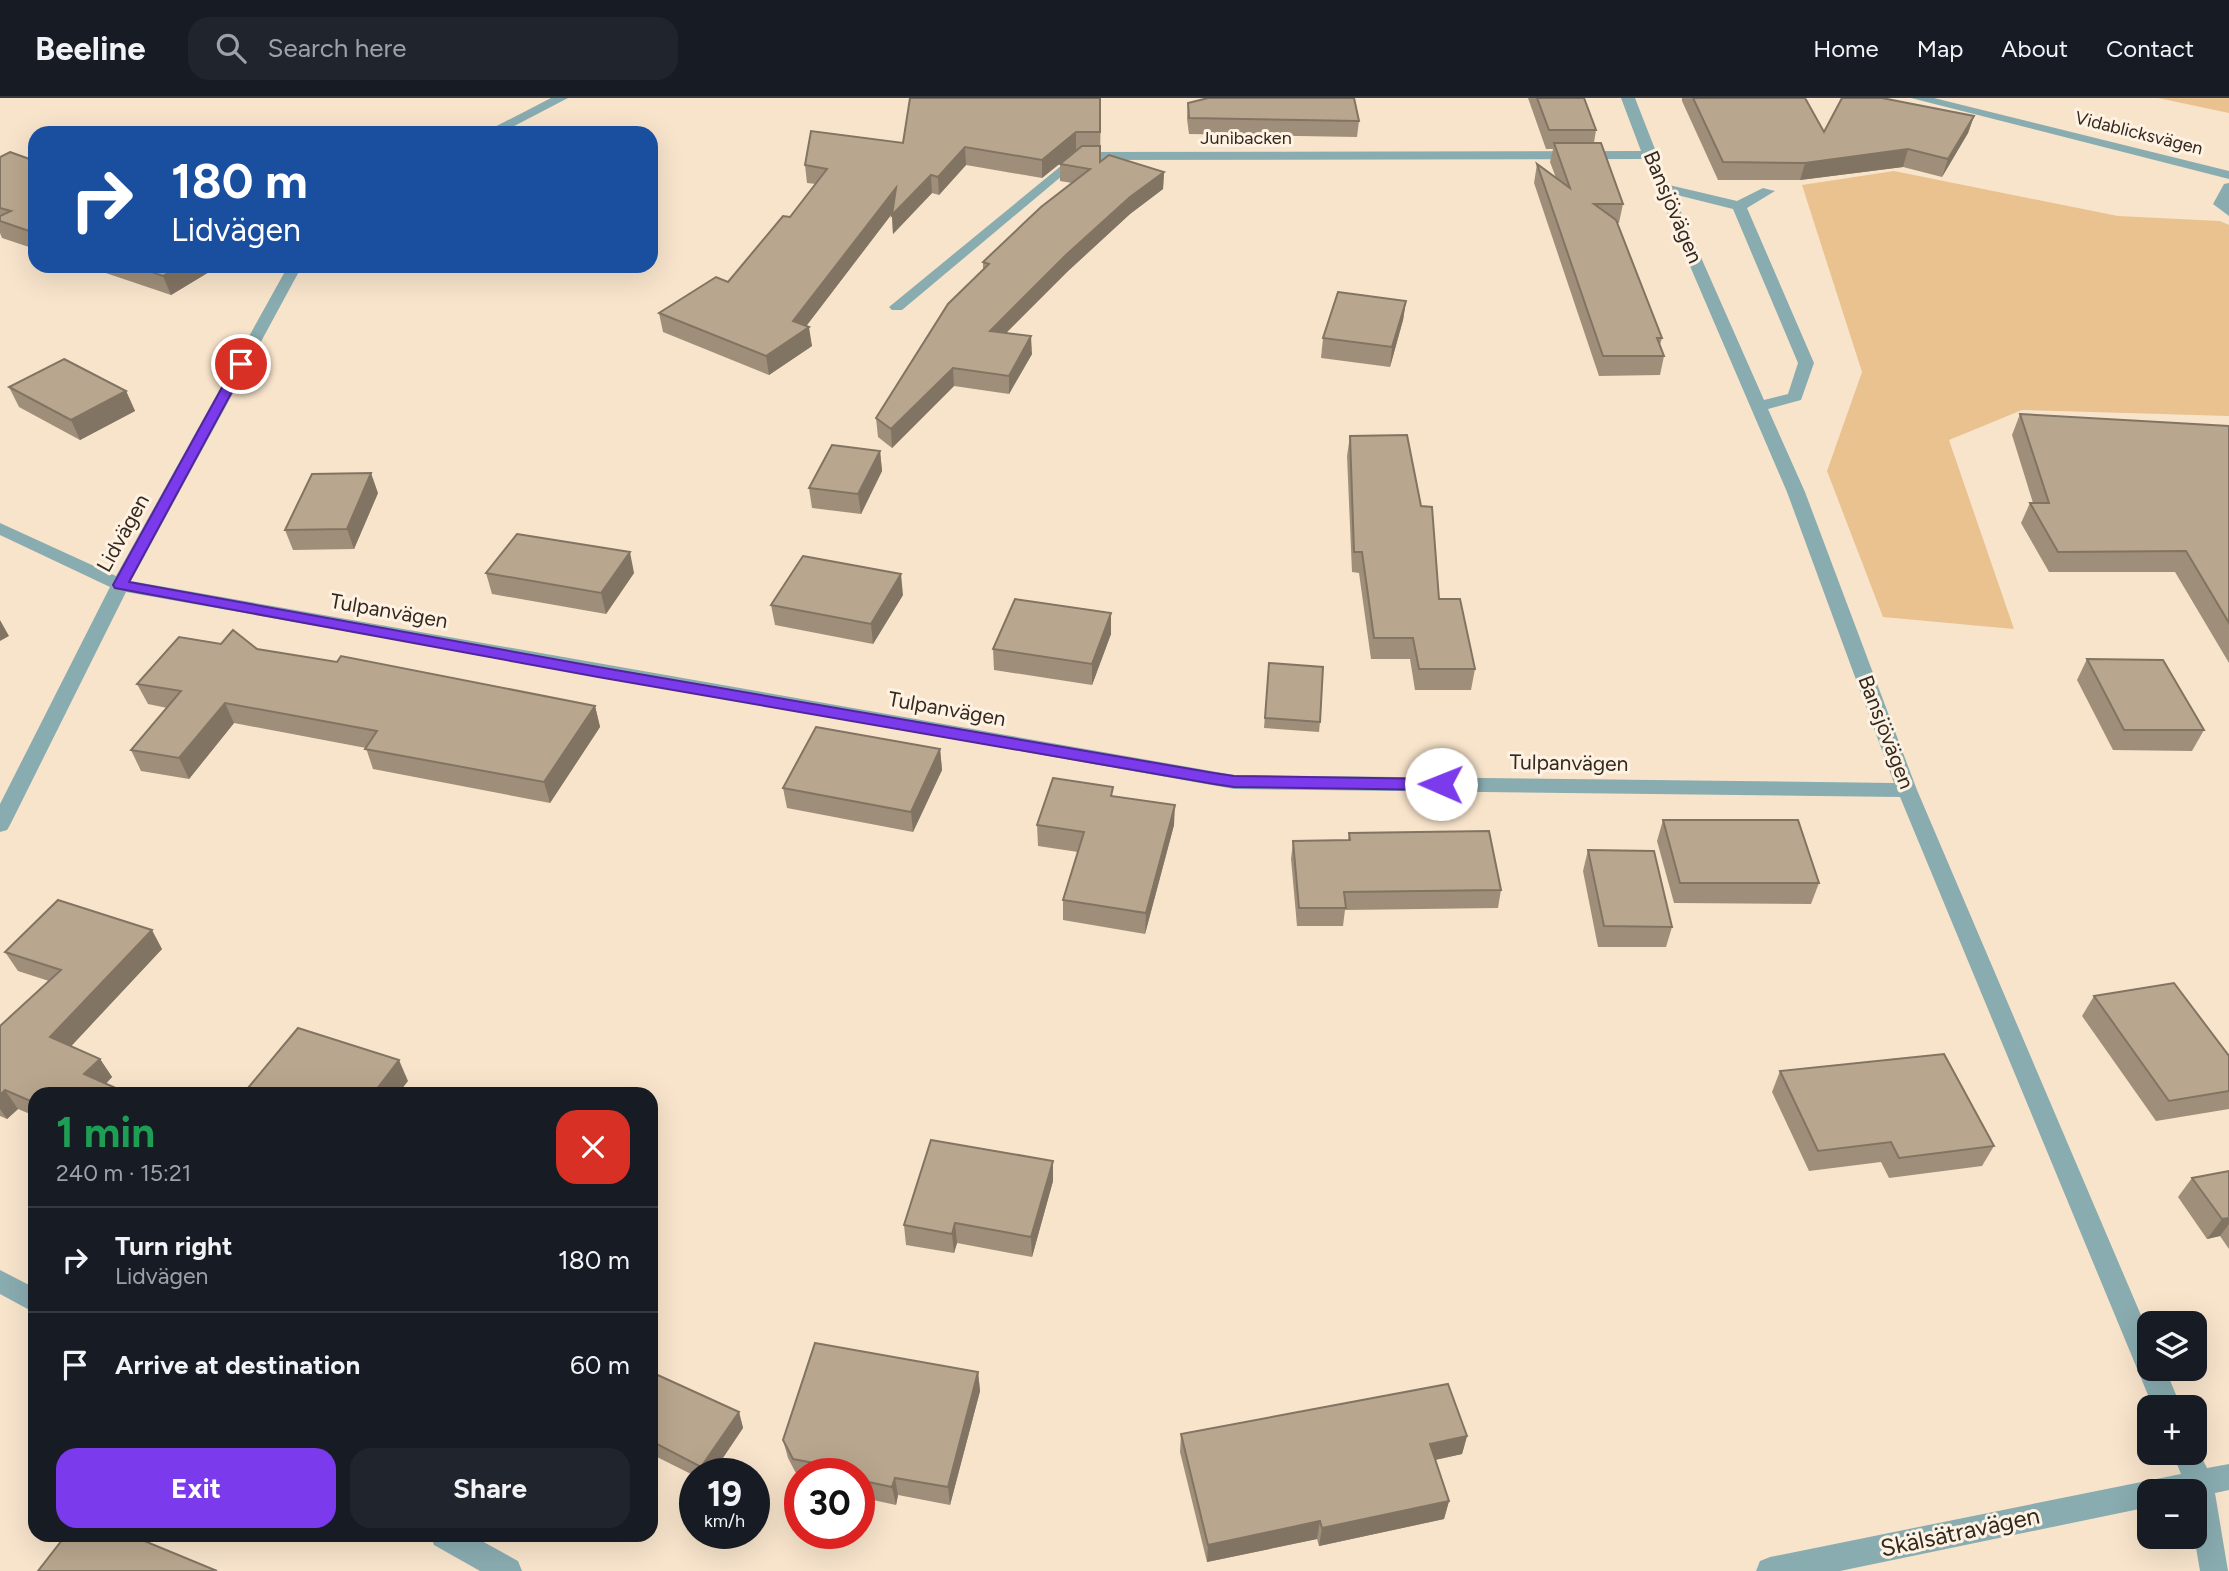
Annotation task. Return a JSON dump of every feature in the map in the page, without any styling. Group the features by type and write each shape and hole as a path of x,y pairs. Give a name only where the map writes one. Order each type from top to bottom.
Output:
{"street":[{"path":"504,126 561,98"},
{"name":"Bansjövägen","path":"1628,98 1649,155 1796,492 1907,790 2137,1336"},
{"name":"Vidablicksvägen","path":"1918,98 2229,175"},
{"name":"Junibacken","path":"897,307 1078,156 1649,155"},
{"path":"2229,187 2220,204 2229,212"},
{"path":"1664,188 1739,206 1768,191"},
{"path":"1739,206 1807,363 1795,397 1759,405"},
{"name":"Lidvägen","path":"0,825 120,585 291,273"},
{"name":"Tulpanvägen","path":"0,528 120,585 612,675 1234,782 1907,790"},
{"path":"0,1281 28,1297"},
{"path":"2207,1481 2229,1477"},
{"name":"Skälsätravägen","path":"1770,1571 2137,1496"},
{"path":"2207,1530 2214,1571"},
{"path":"456,1542 508,1571"}],"shaded area":[{"path":"2158,98 2229,98 2229,113"},
{"path":"1894,171 2118,216 2220,221 2229,225 2229,416 2022,410 1949,440 2014,629 1883,617 1827,471 1862,372 1802,185"}],"building":[{"path":"910,98 1100,98 1100,132 1076,132 1042,160 965,147 938,177 931,175 892,215 896,188 793,321 809,327 766,356 659,313 716,277 728,282 783,216 790,217 827,169 805,165 811,131 903,143"},
{"path":"1208,98 1354,98 1359,121 1189,118 1188,103"},
{"path":"1537,98 1584,98 1596,130 1549,130"},
{"path":"1693,98 1805,98 1824,132 1842,98 1882,98 1974,116 1948,159 1908,149 1805,163 1723,162"},
{"path":"1554,143 1601,143 1623,204 1594,204 1616,220 1662,338 1657,338 1664,356 1603,356 1537,164 1570,188"},
{"path":"1082,146 1100,146 1100,162 1109,155 1164,172 1130,197 1066,255 990,331 1031,336 1009,376 953,368 891,429 876,418 948,304 989,264 983,262 1041,207 1090,169 1060,164"},
{"path":"10,152 28,158 28,231 0,221 0,216 11,211 0,208 0,157"},
{"path":"1338,292 1406,301 1392,347 1323,338"},
{"path":"64,359 126,391 71,420 9,387"},
{"path":"2020,414 2229,426 2229,623 2186,551 2058,552 2030,503 2049,503"},
{"path":"1407,435 1421,506 1432,507 1439,599 1460,599 1475,669 1419,669 1413,638 1374,638 1362,552 1354,552 1350,436"},
{"path":"832,445 880,451 858,494 809,488"},
{"path":"371,473 347,529 285,530 312,474"},
{"path":"517,534 630,552 601,593 486,573"},
{"path":"803,556 901,574 871,624 771,605"},
{"path":"1015,599 1111,613 1092,664 993,649"},
{"path":"233,630 257,649 337,662 341,656 595,706 544,782 365,749 377,731 225,703 179,758 131,750 181,691 137,684 179,637 221,644"},
{"path":"2087,659 2163,660 2204,730 2124,730"},
{"path":"1269,663 1323,667 1320,722 1265,718"},
{"path":"816,727 940,749 911,812 783,788"},
{"path":"1053,778 1113,787 1111,796 1175,805 1146,913 1063,900 1084,832 1037,825"},
{"path":"1663,820 1798,820 1819,883 1680,883"},
{"path":"1489,831 1501,890 1344,892 1346,908 1299,908 1293,841 1350,840 1349,833"},
{"path":"1588,850 1654,851 1672,927 1604,926"},
{"path":"58,900 152,930 50,1037 100,1059 84,1074 113,1087 28,1087 28,1100 5,1090 0,1095 0,1026 61,970 5,952"},
{"path":"2174,983 2229,1056 2229,1091 2169,1101 2094,996"},
{"path":"298,1028 399,1060 378,1087 249,1087"},
{"path":"1944,1054 1994,1146 1899,1158 1891,1142 1818,1151 1780,1071"},
{"path":"931,1140 1053,1161 1031,1237 955,1223 952,1234 904,1225"},
{"path":"2229,1171 2229,1218 2222,1219 2192,1178"},
{"path":"815,1343 978,1372 948,1487 895,1478 892,1487 875,1483 875,1458 792,1458 783,1440"},
{"path":"658,1375 739,1412 707,1458 684,1458 658,1445"},
{"path":"1448,1384 1467,1436 1430,1444 1449,1501 1322,1528 1320,1521 1208,1545 1181,1434"},
{"path":"61,1542 147,1542 217,1571 38,1571"}],"route":[{"path":"241,364 120,585 598,672 1214,779 1234,782 1441,784"}]}
